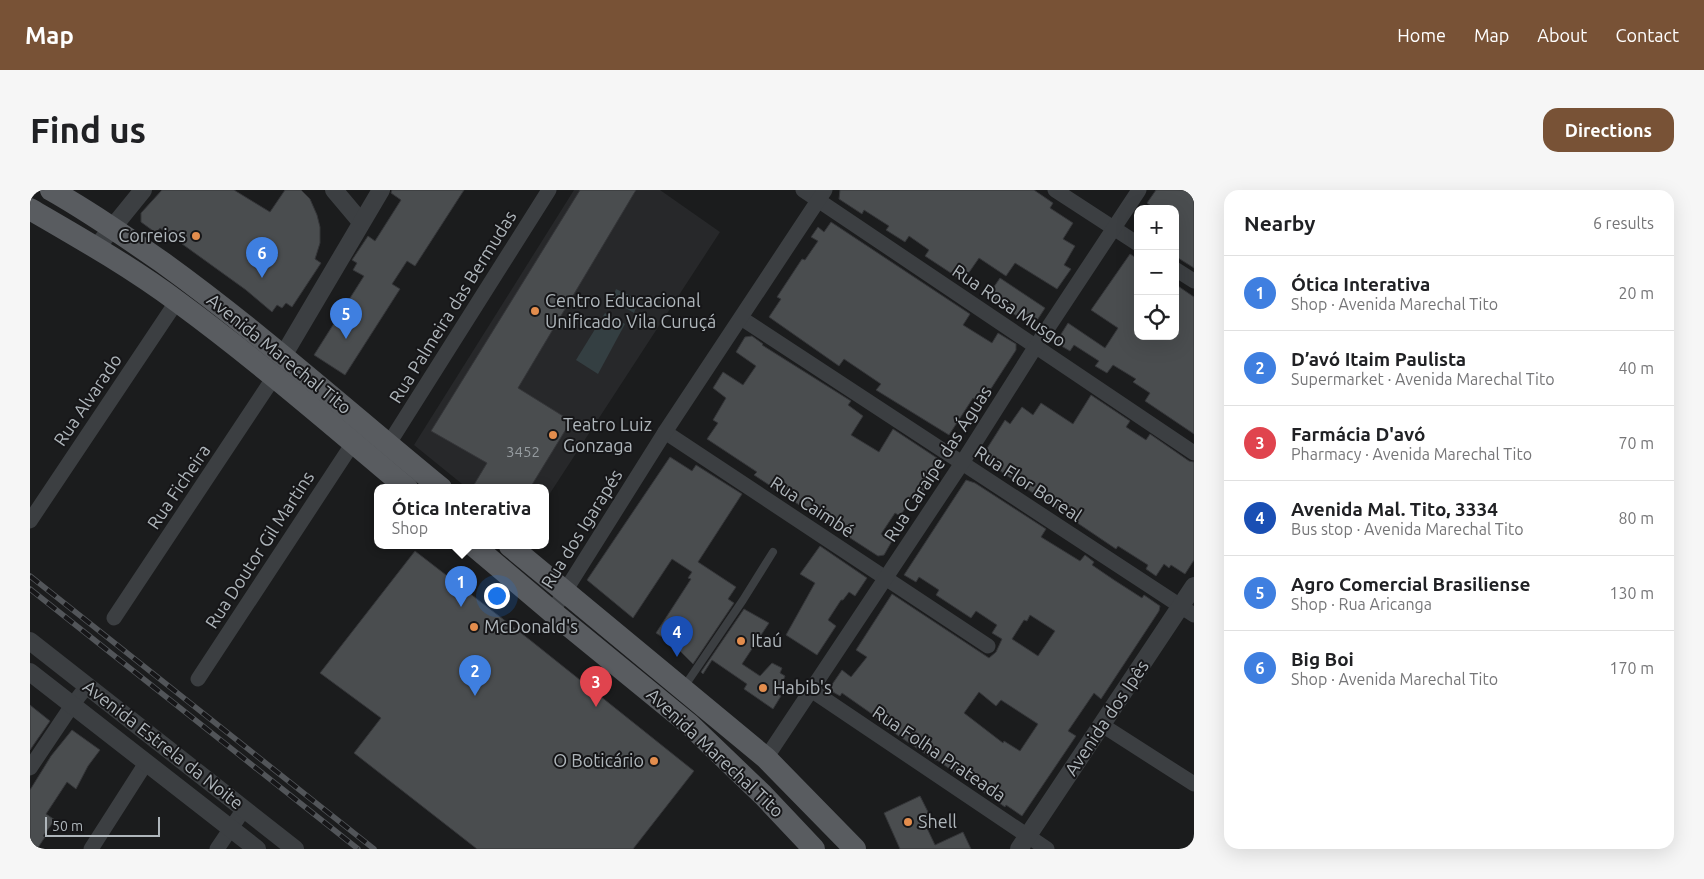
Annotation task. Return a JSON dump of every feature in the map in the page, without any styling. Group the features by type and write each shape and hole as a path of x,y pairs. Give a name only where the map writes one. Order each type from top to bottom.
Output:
{"main road":[{"name":"Avenida Marechal Tito","path":"51,190 112,227 196,287 283,356 436,484"},
{"name":"Avenida Marechal Tito","path":"30,210 96,248 177,301 274,377 401,484"},
{"name":"Avenida Marechal Tito","path":"478,549 689,724 763,795 814,849"},
{"name":"Avenida Marechal Tito","path":"514,549 766,758 855,849"},
{"path":"714,747 766,758"}],"street":[{"path":"96,248 143,190"},
{"path":"334,190 360,222"},
{"path":"283,356 380,190"},
{"name":"Rua Palmeira das Bermudas","path":"388,445 549,190"},
{"name":"Rua Rosa Musgo","path":"803,190 822,195 1036,346 1194,453"},
{"path":"1056,190 1134,241"},
{"name":"Rua Caraípe das Águas","path":"766,758 962,463 1036,346 1139,190"},
{"name":"Rua dos Igarapés","path":"552,612 665,432 822,195"},
{"path":"1179,272 1194,282"},
{"name":"Rua Alvarado","path":"30,521 177,301"},
{"name":"Rua Flor Boreal","path":"741,318 1187,611"},
{"name":"Rua Ficheira","path":"114,618 274,377"},
{"name":"Rua Caimbé","path":"665,432 988,646"},
{"name":"Rua Doutor Gil Martins","path":"198,679 353,443"},
{"name":"Avenida dos Ipês","path":"1024,842 1102,725 1187,611 1194,586"},
{"name":"Avenida Estrela da Noite","path":"30,641 295,849"},
{"name":"Avenida Estrela da Noite","path":"30,672 257,849"},
{"path":"30,768 73,704 88,686"},
{"name":"Rua Folha Prateada","path":"811,690 1024,842 1047,849"},
{"path":"1102,725 1194,784"},
{"path":"91,849 146,763"},
{"path":"217,849 244,809"}],"lane":[{"path":"683,689 773,552"}],"shaded area":[{"path":"574,190 660,190 720,232 549,495 549,484 462,484 414,445"},
{"path":"616,289 639,300 634,313 612,300"},
{"path":"605,313 625,324 598,374 576,360"}],"building":[{"path":"162,190 234,190 270,212 285,190 301,190 310,199 317,215 320,227 320,243 315,259 321,263 292,307 286,303 282,308 277,305 272,312 246,290 160,228 156,233 141,222 141,213"},
{"path":"392,190 464,190 415,266 407,261 392,284 400,289 345,375 314,355 364,276 353,270 357,263 352,260 368,236 375,241 401,200 391,193"},
{"name":"Centro Educacional Unificado Vila Curuçá","path":"580,190 636,190 518,388 571,421 532,484 474,484 487,463 431,431"},
{"path":"840,190 1034,190 1053,203 1050,208 1073,223 1063,239 1075,246 1064,265 1071,269 1057,289 1015,263 1006,276 979,258 963,281 925,256 929,250 909,236 905,242 886,230 889,226 864,210 862,214 839,199"},
{"path":"1156,190 1194,190 1194,268 1179,259 1179,205 1150,205 1147,203"},
{"path":"831,222 970,314 963,325 992,343 998,333 1016,344 1016,350 981,404 973,398 949,435 876,390 881,384 844,359 839,366 769,317 781,299 777,297 802,259 805,260 818,241 811,237 818,227 824,232"},
{"path":"1130,254 1134,256 1134,340 1179,340 1179,287 1194,297 1194,434 1145,401 1150,393 1133,382 1136,379 1113,365 1107,373 1095,366 1099,361 1074,345 1070,351 1058,344 1058,339 1068,323 1105,348 1118,328 1091,310"},
{"path":"1000,278 1045,308 1036,322 1028,323 987,297"},
{"path":"752,336 762,345 851,401 848,405 863,416 851,435 879,452 893,429 940,460 934,470 936,472 918,500 913,497 900,516 895,513 881,534 892,541 884,555 878,556 810,512 754,475 757,472 707,439 718,423 713,420 726,398 713,388 723,372 743,385 756,366 736,352 745,337"},
{"path":"1091,395 1130,421 1126,427 1146,440 1150,434 1189,461 1194,462 1194,560 1185,574 1171,565 1169,568 1164,564 1156,576 1146,569 1148,565 1118,546 1116,549 981,458 1005,420 1010,424 1022,407 1033,415 1041,403 1073,424"},
{"path":"670,457 692,471 696,465 742,494 698,562 736,587 728,599 734,603 693,664 673,644 656,633 691,579 688,578 692,572 672,559 633,618 587,580"},
{"path":"966,480 975,483 1046,529 1041,537 1080,561 1085,555 1094,562 1092,565 1114,580 1142,598 1144,595 1160,606 1159,611 1101,699 1094,693 1068,731 1076,736 1022,816 1006,805 1005,807 918,749 880,723 882,721 842,693 840,696 833,692 831,686 842,670 851,677 867,657 856,650 892,594 989,658 996,652 1002,639 992,633 997,625 976,611 971,618 936,595 939,590 919,577 916,582 904,575","holes":["1030,615 1055,631 1038,656 1012,639 1024,620 1027,621","979,692 996,706 1001,700 1038,724 1020,751 1004,741 1003,743 964,713"]},
{"path":"820,546 867,578 855,596 849,592 841,600 828,620 836,626 817,655 786,635 815,583 800,574"},
{"path":"415,551 694,771 633,849 477,849 354,753 381,718 320,673"},
{"path":"744,609 769,623 742,664 760,676 772,663 782,668 780,673 785,676 776,693 781,696 773,709 744,689 747,684 712,660 703,674 701,672"},
{"path":"30,705 50,721 30,750"},
{"path":"72,730 100,750 88,766 76,789 67,782 46,814 55,820 43,836 45,837 37,849 30,849 30,790 51,756"},
{"name":"Shell","path":"920,796 932,820 925,824 935,845 963,832 971,849 900,849 884,813"}],"railway":[{"path":"30,576 374,849"},
{"path":"30,589 358,849"}],"place":[{"name":"Correios","path":"196,236"},
{"name":"Big Boi","path":"262,278"},
{"name":"Centro Educacional Unificado Vila Curuçá","path":"535,311"},
{"name":"Agro Comercial Brasiliense","path":"346,339"},
{"name":"Teatro Luiz Gonzaga","path":"553,435"},
{"name":"Ótica Interativa","path":"461,607"},
{"name":"McDonald's","path":"474,627"},
{"name":"Itaú","path":"741,641"},
{"name":"Avenida Mal. Tito, 3334","path":"677,657"},
{"name":"Habib's","path":"763,688"},
{"name":"D’avó Itaim Paulista","path":"475,696"},
{"name":"Farmácia D'avó","path":"596,707"},
{"name":"O Boticário","path":"654,761"},
{"name":"Shell","path":"908,822"}]}
